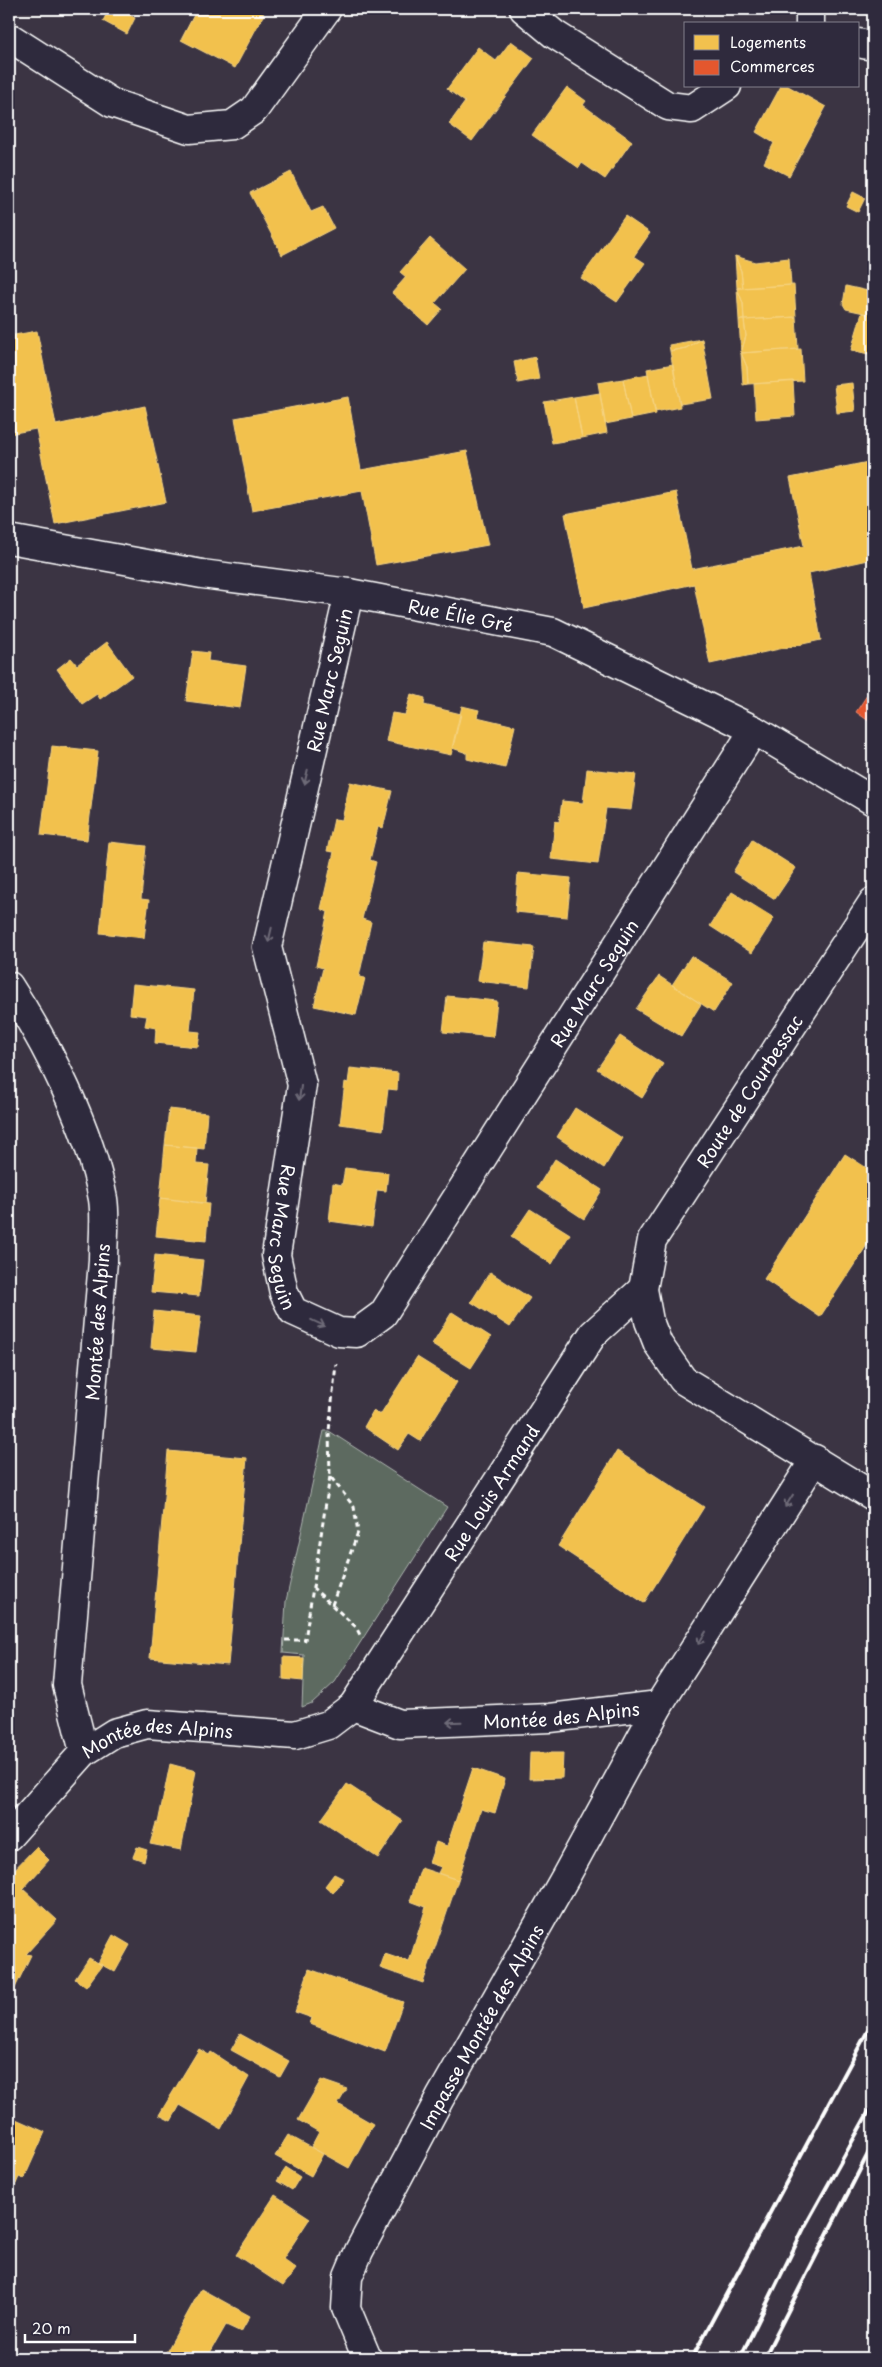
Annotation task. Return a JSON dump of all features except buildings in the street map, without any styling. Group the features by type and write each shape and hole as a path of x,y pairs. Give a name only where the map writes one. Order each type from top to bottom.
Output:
{"street":[{"path":"9,37 112,103 189,129 232,125 254,110 327,9"},
{"path":"524,9 554,34 668,106 692,109 724,88"},
{"path":"810,9 810,22"},
{"path":"860,43 873,46"},
{"name":"Rue Élie Gré","path":"9,539 202,574 349,593 553,632 754,730 873,801"},
{"name":"Rue Marc Seguin","path":"349,593 267,946 302,1085 276,1255 284,1293 293,1311 339,1332 357,1333 383,1314 754,730"},
{"name":"Route de Courbessac","path":"643,1289 652,1240 873,902"},
{"name":"Montée des Alpins","path":"9,986 32,1021 88,1138 104,1201 103,1261 67,1685 84,1752 114,1733 147,1724 295,1735 328,1725 353,1706 400,1724 550,1718 659,1705 815,1460"},
{"path":"643,1289 649,1321 658,1344 683,1380 873,1496"},
{"name":"Rue Louis Armand","path":"353,1706 593,1334 643,1289"},
{"name":"Impasse Montée des Alpins","path":"367,2358 346,2308 348,2278 359,2251 440,2098 566,1876 659,1705"},
{"path":"9,1836 84,1752"}],"path":[{"path":"284,1640 305,1640 330,1476 329,1431 339,1332"},
{"path":"330,1476 354,1508 358,1532 332,1605"},
{"path":"312,1587 356,1627 363,1640 388,1651"}],"green space":[{"path":"324,1431 329,1431 447,1507 335,1682 312,1703 302,1707 304,1655 283,1653 286,1601"}],"railway":[{"path":"692,2358 873,2021"},
{"path":"740,2358 805,2226 873,2104"},
{"path":"764,2358 873,2144"}]}
